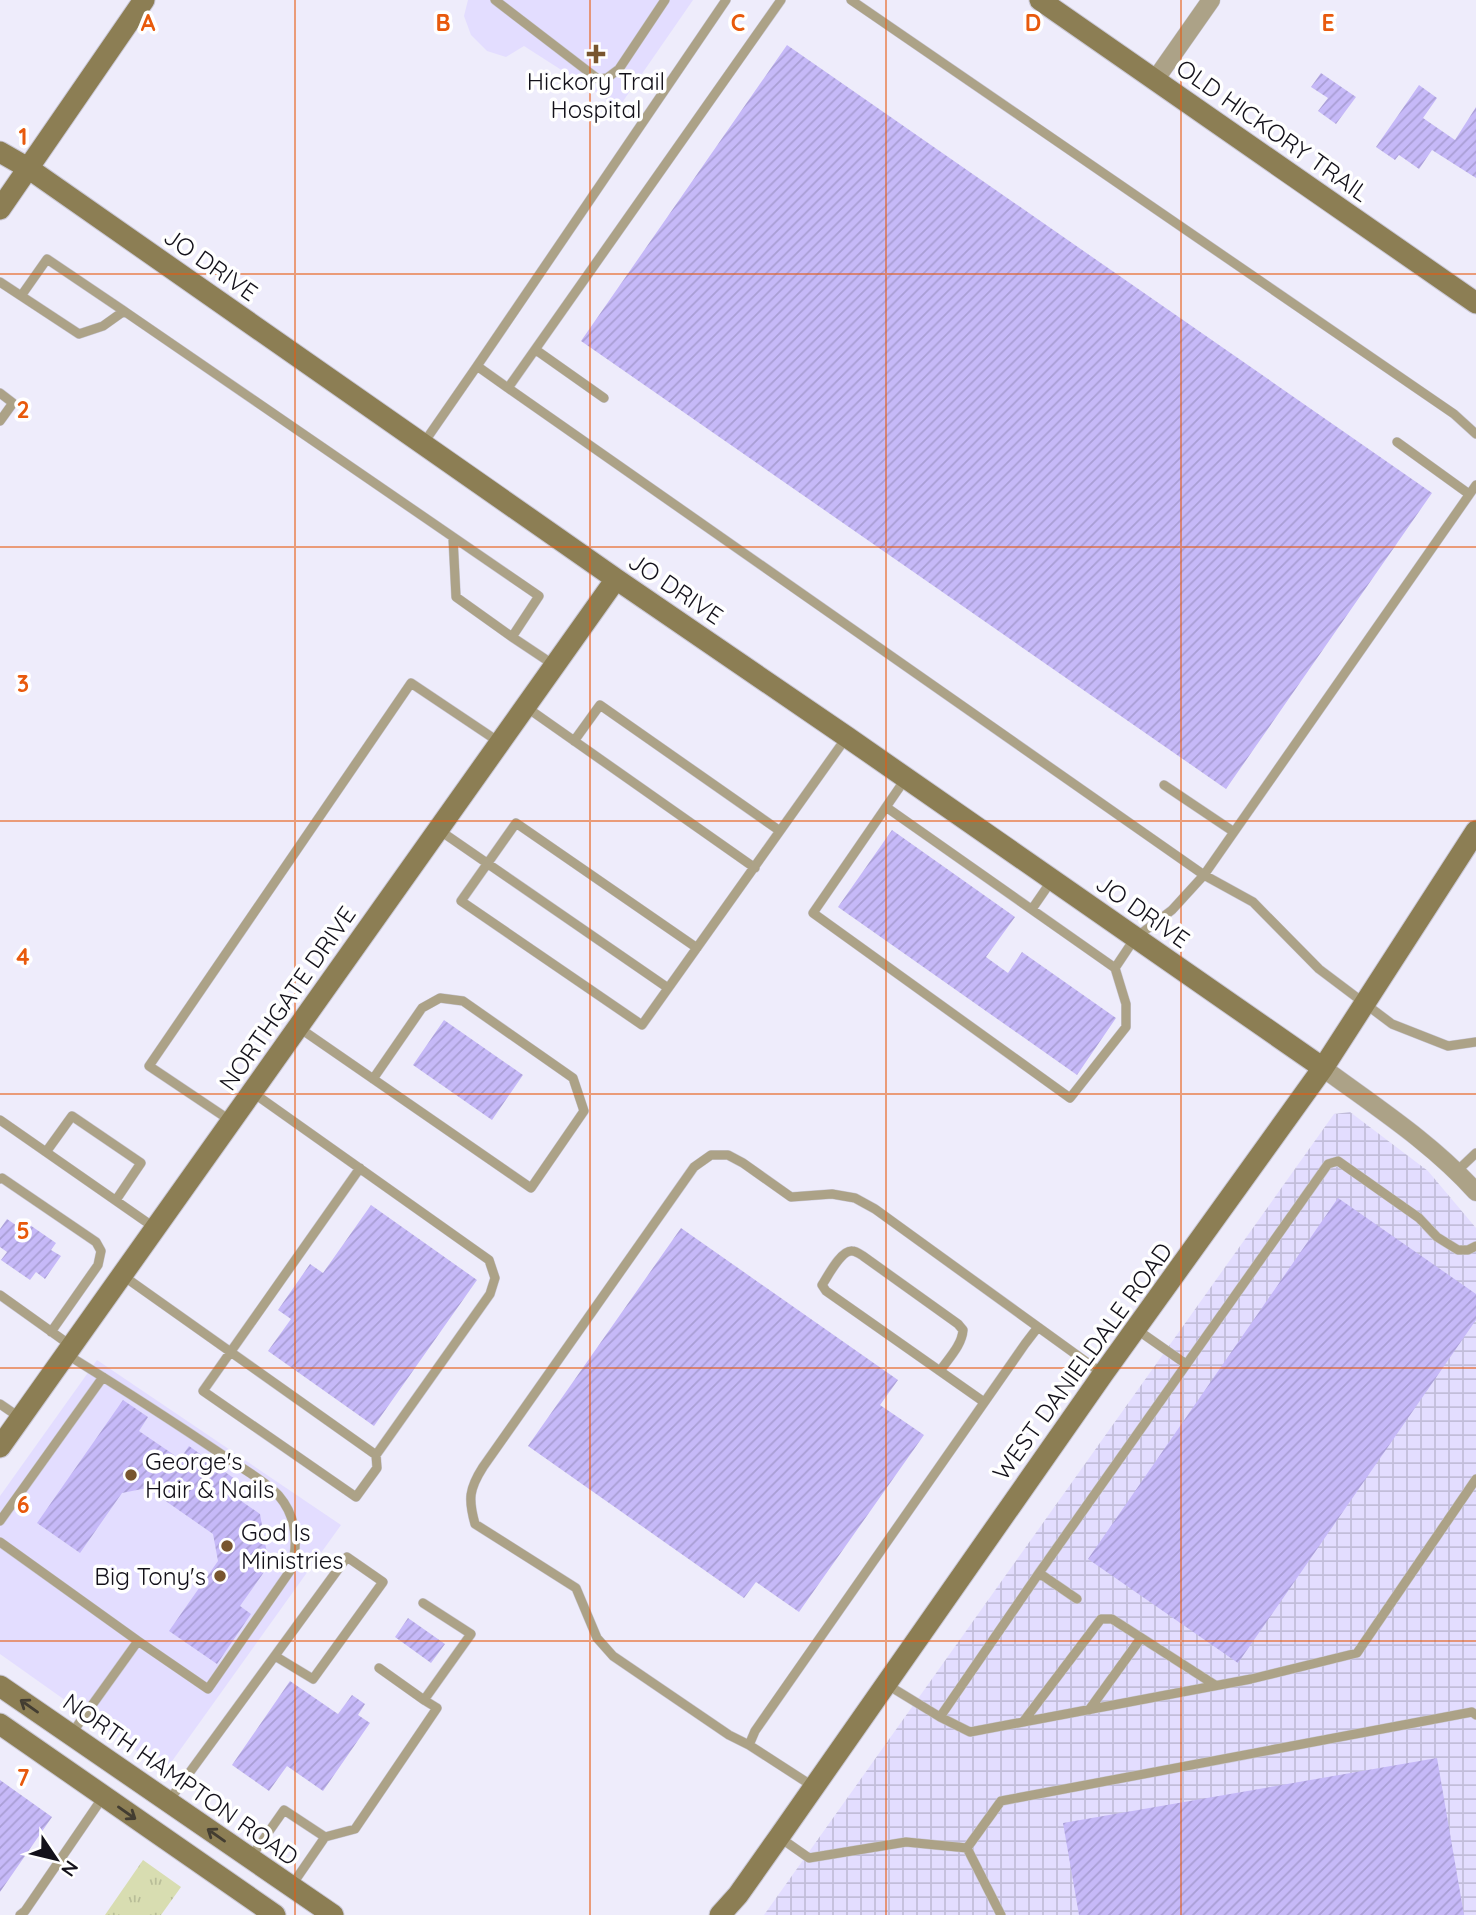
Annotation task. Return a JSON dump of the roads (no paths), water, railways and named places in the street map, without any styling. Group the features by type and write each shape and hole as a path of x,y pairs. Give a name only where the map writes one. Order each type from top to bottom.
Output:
{"street":[{"path":"0,209 144,0"},
{"name":"OLD HICKORY TRAIL","path":"1040,0 1476,303"},
{"path":"1155,80 1211,0"},
{"name":"JO DRIVE","path":"0,152 28,168 1322,1068"},
{"name":"NORTHGATE DRIVE","path":"0,1447 617,579"},
{"name":"WEST DANIELDALE ROAD","path":"720,1915 779,1837 1103,1374 1322,1068 1476,831"},
{"path":"1322,1068 1428,1146 1476,1192"},
{"name":"NORTH HAMPTON ROAD","path":"0,1686 333,1915"},
{"path":"0,1724 267,1910 286,1882"},
{"path":"51,1760 71,1735"}],"lane":[{"path":"495,0 598,79 607,78 619,69 665,0"},
{"path":"423,444 726,0"},
{"path":"508,388 781,0"},
{"path":"851,0 1454,414 1476,434"},
{"path":"21,296 47,260 538,596 512,637"},
{"path":"0,282 79,334 103,326 124,311"},
{"path":"536,349 604,398"},
{"path":"477,366 1204,875 1253,902 1319,969 1392,1024 1448,1046 1476,1042"},
{"path":"0,393 13,403 0,421"},
{"path":"1397,442 1469,494"},
{"path":"1115,968 1135,938 1172,910 1204,875 1476,485"},
{"path":"453,538 456,597 555,666"},
{"path":"232,1122 149,1066 411,683 500,743"},
{"path":"574,741 600,705 780,831"},
{"path":"526,707 755,868"},
{"path":"697,948 516,823 461,901 642,1025 755,868 847,737"},
{"path":"886,807 1115,968 1126,1003 1126,1027 1070,1098 813,913 886,807 906,778"},
{"path":"1164,785 1234,832"},
{"path":"439,830 668,988"},
{"path":"1032,909 1052,880"},
{"path":"298,1027 373,1079 531,1188 584,1111 573,1078 463,1001 440,998 422,1007 373,1079"},
{"path":"252,1092 360,1168 489,1260 495,1278 490,1294 376,1455 377,1468 356,1497 203,1391 360,1168"},
{"path":"46,1152 72,1116 141,1163 116,1200"},
{"path":"0,1120 155,1228"},
{"path":"1457,1171 1476,1153"},
{"path":"814,1787 729,1735 613,1656 597,1638 576,1588 475,1524 470,1503 472,1484 483,1467 694,1167 711,1155 728,1155 791,1197 832,1194 855,1198 875,1209 1103,1374"},
{"path":"940,1717 1328,1164 1338,1161 1419,1218 1437,1237 1458,1250 1468,1250 1476,1246"},
{"path":"0,1179 96,1242 101,1251 98,1265 51,1332"},
{"path":"940,1371 963,1337 963,1330 958,1324 855,1251 843,1255 822,1285 826,1291 984,1402"},
{"path":"122,1275 376,1455"},
{"path":"0,1295 51,1332 103,1377 278,1494 287,1508 296,1538 294,1561 290,1571 208,1689 0,1542"},
{"path":"749,1745 754,1731 1038,1328"},
{"path":"1135,1329 1186,1364"},
{"path":"0,1521 103,1377"},
{"path":"0,1404 21,1418"},
{"path":"886,1684 970,1732 1251,1679 1357,1653 1476,1479"},
{"path":"168,1802 347,1557 383,1582 313,1679 275,1656"},
{"path":"1039,1573 1077,1599"},
{"path":"423,1603 471,1634 424,1700"},
{"path":"1023,1722 1101,1619 1112,1619 1215,1685"},
{"path":"1089,1710 1141,1638"},
{"path":"71,1735 138,1641"},
{"path":"286,1882 325,1837 355,1829 437,1708 379,1668"},
{"path":"967,1848 1001,1801 1472,1712 1476,1715"},
{"path":"20,1915 104,1796"},
{"path":"250,1858 284,1810 325,1837"},
{"path":"779,1837 809,1858 906,1842 967,1848"},
{"path":"967,1848 1001,1915"}],"place":[{"name":"Hickory Trail Hospital","path":"596,54"},
{"name":"George's Hair & Nails","path":"131,1475"},
{"name":"God Is Ministries","path":"227,1546"},
{"name":"Big Tony's","path":"220,1576"}]}
